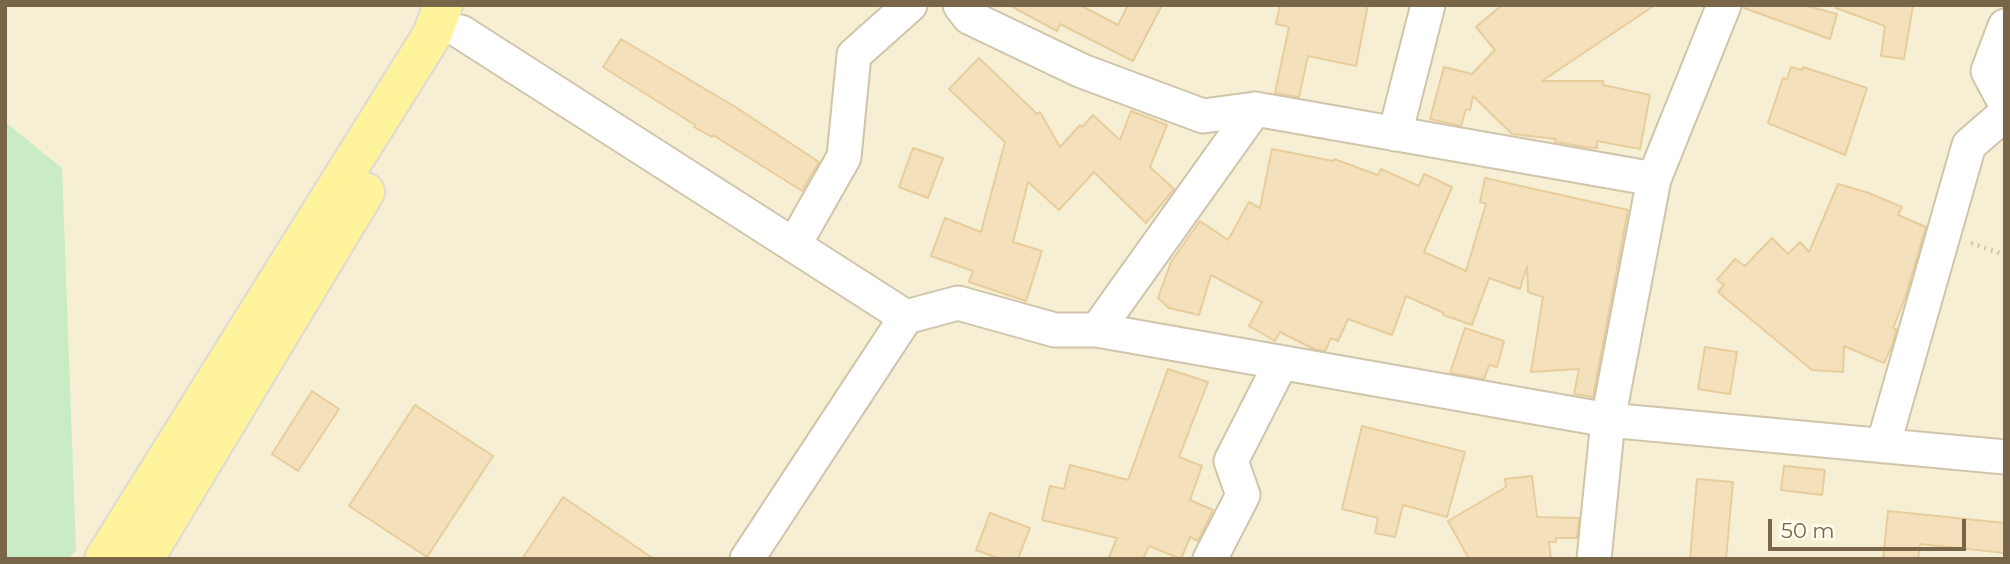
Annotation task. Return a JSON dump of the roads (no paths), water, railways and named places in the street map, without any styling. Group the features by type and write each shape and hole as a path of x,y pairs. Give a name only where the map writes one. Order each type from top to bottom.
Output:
{"main road":[{"path":"104,559 432,35 458,14"},
{"path":"144,559 458,14"}],"street":[{"path":"794,245 844,157 854,55 910,5"},
{"path":"960,5 969,17 1082,71 1203,116 1255,109 1654,178"},
{"path":"1395,134 1428,5"},
{"path":"1594,559 1608,420 1654,178 1724,5"},
{"path":"458,14 794,245 906,317"},
{"path":"2005,26 1988,71 2005,103"},
{"path":"1097,330 1255,109"},
{"path":"1883,446 1969,145 2005,114"},
{"path":"747,559 906,317 958,303 1055,331 1097,330 1608,420 2005,457"},
{"path":"1210,559 1243,495 1231,461 1281,363"}]}
